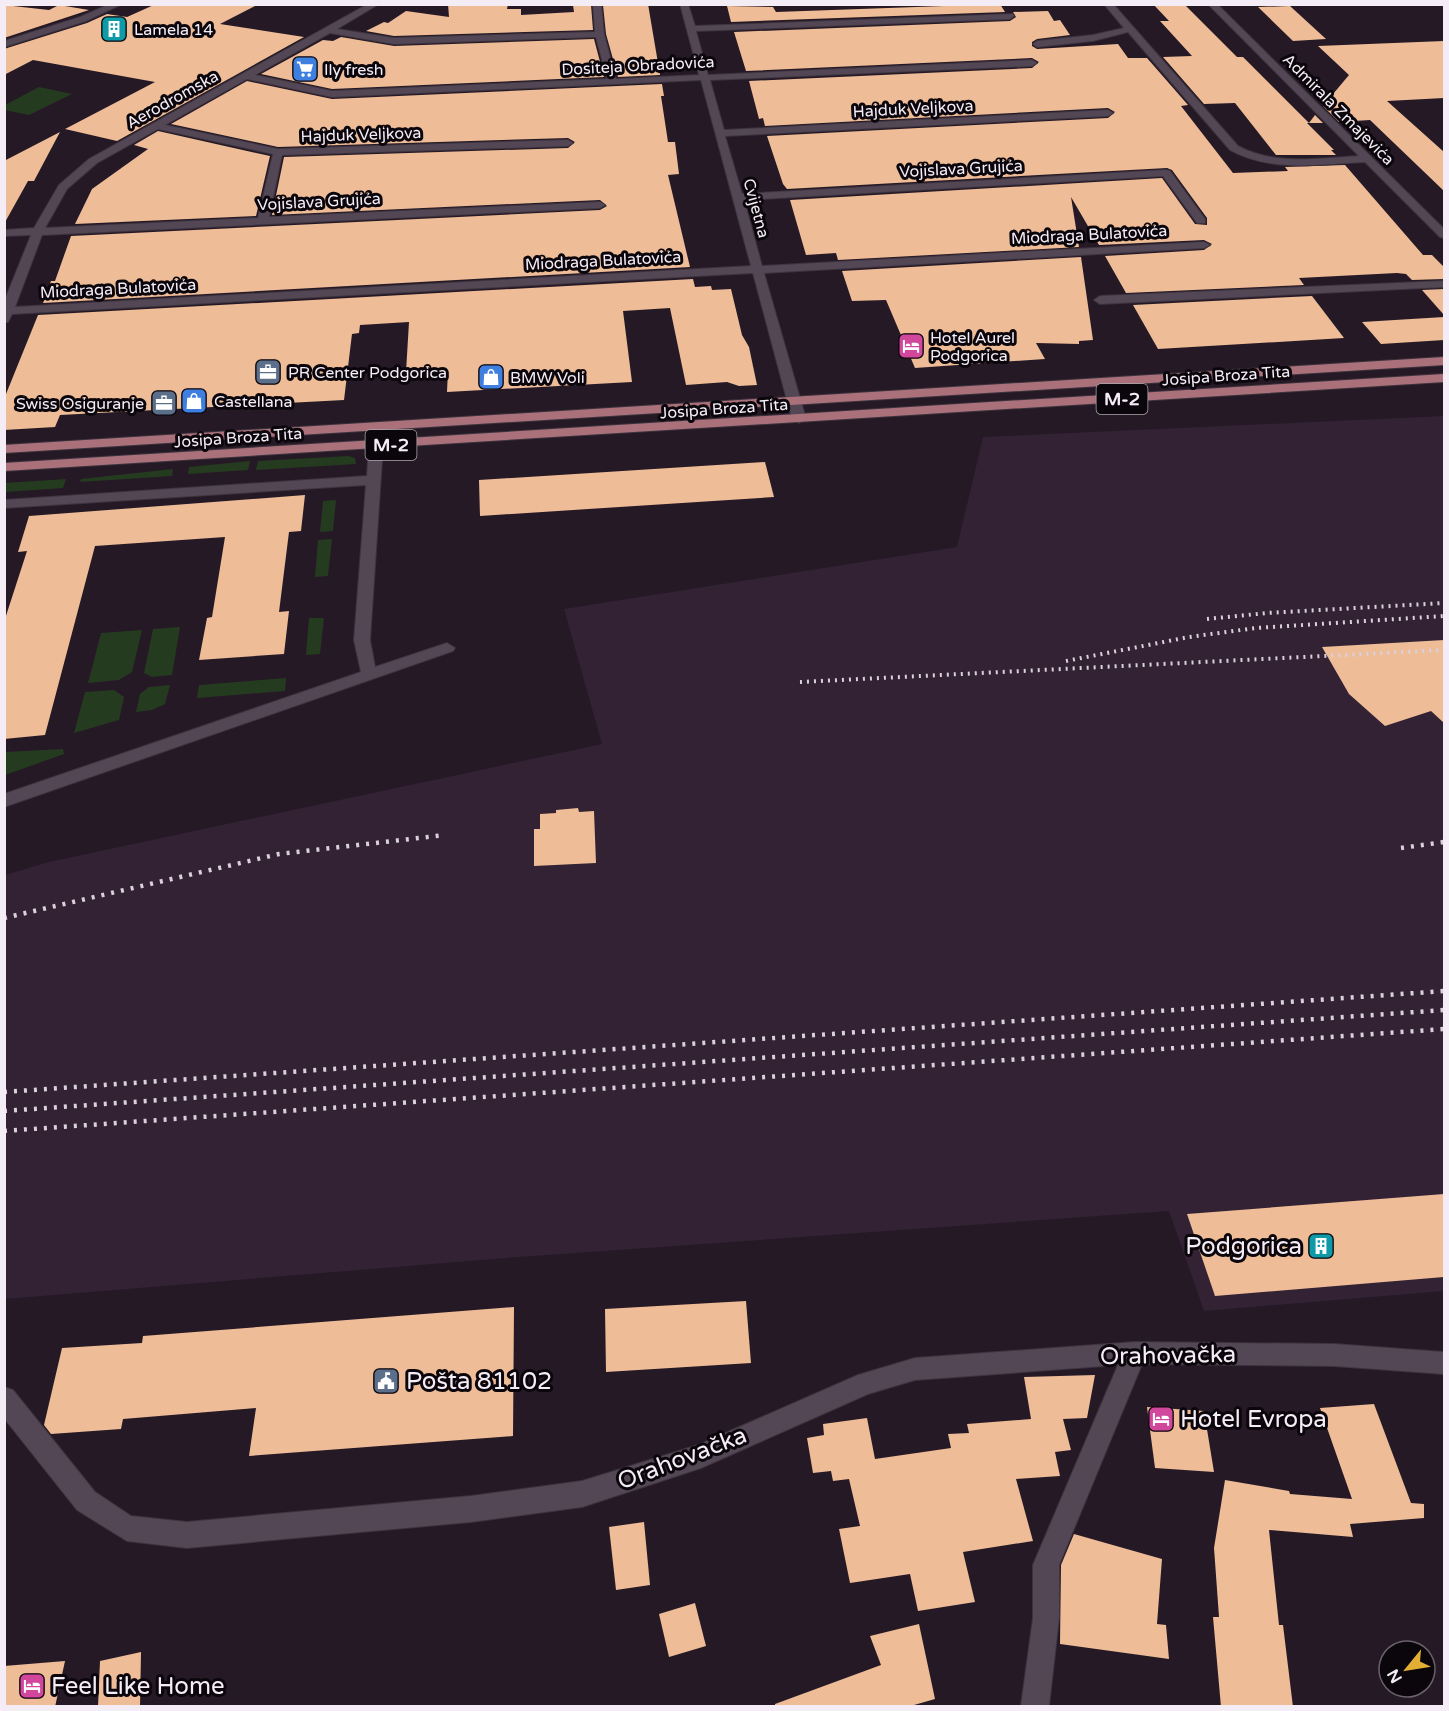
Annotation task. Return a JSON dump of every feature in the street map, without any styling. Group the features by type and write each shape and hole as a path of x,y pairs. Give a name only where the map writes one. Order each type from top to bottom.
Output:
{"main road":[{"name":"Josipa Broza Tita","path":"4,449 1444,361"},
{"name":"Josipa Broza Tita","path":"4,468 1444,378"}],"street":[{"path":"102,4 116,5"},
{"name":"Aerodromska","path":"5,314 38,231 63,188 93,161 375,4"},
{"path":"597,4 600,34 612,81"},
{"name":"Cvijetna","path":"684,4 799,419"},
{"path":"1108,4 1242,155 1270,162 1366,159"},
{"name":"Admirala Zmajevića","path":"1212,4 1444,235"},
{"path":"4,44 116,5"},
{"path":"691,29 1010,16"},
{"path":"1036,44 1093,38 1129,29"},
{"path":"330,30 394,41 600,34"},
{"name":"Dositeja Obradovića","path":"247,76 332,94 1032,63"},
{"name":"Hajduk Veljkova","path":"719,133 1108,113"},
{"name":"Hajduk Veljkova","path":"157,126 278,152 568,143"},
{"path":"262,220 278,152"},
{"name":"Vojislava Grujića","path":"737,197 1166,173 1201,221"},
{"name":"Vojislava Grujića","path":"38,231 600,205"},
{"path":"4,233 38,231"},
{"name":"Miodraga Bulatovića","path":"5,314 756,268 1204,245"},
{"path":"1100,300 1444,284"},
{"path":"370,675 365,662 363,640 376,446"},
{"path":"4,504 373,480"},
{"path":"4,801 447,648"},
{"path":"1035,1707 1046,1618 1046,1565 1135,1353"},
{"name":"Orahovačka","path":"4,1398 86,1501 127,1528 187,1535 471,1509 582,1494 701,1456 771,1423 866,1383 915,1369 1135,1353 1334,1355 1444,1363"}],"shaded area":[{"path":"1444,416 1444,1291 1204,1311 1169,1211 506,1258 5,1299 5,875 49,862 602,744 564,609 957,547 983,437"}],"green space":[{"path":"39,87 72,94 29,115 5,110 5,105"},
{"path":"348,456 355,458 356,464 256,470 258,461"},
{"path":"250,461 248,470 188,474 189,467"},
{"path":"173,469 172,476 80,482 81,479"},
{"path":"66,479 63,488 5,492 5,483"},
{"path":"336,500 333,531 320,532 323,501"},
{"path":"332,539 328,576 315,577 318,540"},
{"path":"309,618 324,618 320,654 306,655"},
{"path":"180,627 172,675 152,677 144,673 153,629"},
{"path":"142,630 132,672 119,680 88,683 101,633"},
{"path":"286,678 285,691 197,698 199,685"},
{"path":"170,685 165,704 152,710 136,712 140,694 149,687"},
{"path":"114,690 124,697 119,720 74,733 85,692"},
{"path":"63,749 64,754 5,775 5,752"}],"building":[{"path":"156,4 259,4 220,24 304,37 117,141 65,129 155,82 33,60 4,75 4,49 87,23 107,14 127,17"},
{"path":"448,4 508,4 507,9 521,9 521,15 574,12 573,5 591,5 593,30 394,36 366,31 384,22 388,23 406,11 449,17"},
{"path":"648,4 660,75 618,77 606,34 603,5"},
{"path":"1000,4 1005,12 731,22 727,6 773,7 776,12"},
{"path":"1153,4 1184,4 1237,57 1243,57 1309,123 1307,123 1334,150 1331,150 1336,155 1276,155 1235,103 1204,104 1163,57 1192,56 1160,21 1169,21"},
{"path":"4,5 49,10 59,5 89,10 4,38"},
{"path":"1290,6 1326,39 1293,41 1258,7"},
{"path":"1048,11 1054,21 1060,20 1070,35 1037,39 1032,42 1032,46 1037,49 1118,44 1128,58 1147,58 1188,105 1181,106 1233,173 1288,171 1285,167 1345,165 1423,255 1432,255 1444,267 1444,279 1412,280 1406,274 1397,273 1299,278 1304,285 1126,293 1105,256 1204,250 1212,244 1204,240 1099,245 1071,197 1079,247 838,260 836,253 806,255 790,200 1162,178 1195,224 1207,225 1207,218 1172,170 1167,168 787,189 783,184 767,136 1108,118 1115,112 1108,108 765,126 763,118 759,119 749,81 1032,68 1039,62 1032,58 746,71 734,32 1010,21 1016,17 1013,12"},
{"path":"341,37 394,46 594,39 604,77 332,89 261,74 323,40 333,41"},
{"path":"1444,41 1444,98 1387,101 1444,152 1444,191 1370,120 1339,122 1323,106 1349,75 1318,46"},
{"path":"247,81 332,99 662,84 664,96 661,96 668,142 675,142 679,174 668,175 690,267 43,303 51,281 55,281 71,236 600,210 607,206 600,200 272,215 284,157 568,148 575,142 568,138 278,147 171,124"},
{"path":"1315,115 1323,123 1309,123"},
{"path":"158,131 270,156 256,216 75,224 92,189 148,149 134,145"},
{"path":"60,132 34,181 28,181 4,224 4,161"},
{"path":"1081,257 1093,340 1079,341 1079,344 1036,343 1045,359 915,368 886,300 852,301 842,271"},
{"path":"693,279 695,287 711,286 712,290 731,289 742,335 749,347 757,385 739,386 727,382 686,385 670,308 623,311 632,382 447,392 448,370 406,372 409,322 360,325 359,333 352,334 344,400 60,415 55,427 4,430 4,399 38,315"},
{"path":"1444,289 1444,315 1422,290"},
{"path":"1312,296 1344,338 1158,349 1133,305"},
{"path":"1444,317 1444,340 1381,344 1362,322"},
{"path":"765,462 774,497 480,516 479,480"},
{"path":"305,495 301,531 289,532 279,612 289,611 284,654 199,660 207,618 212,617 225,537 95,546 45,735 4,739 4,622 27,551 18,552 29,516"},
{"path":"1444,640 1444,723 1431,711 1385,726 1349,694 1322,647"},
{"path":"578,808 579,812 594,811 596,863 534,866 534,829 540,829 540,814"},
{"name":"Podgorica","path":"1444,1194 1444,1277 1215,1296 1187,1214"},
{"path":"746,1301 751,1363 606,1372 605,1309"},
{"name":"Pošta 81102","path":"514,1307 513,1436 249,1456 256,1408 123,1419 121,1429 51,1434 44,1425 62,1348 142,1343 143,1336"},
{"path":"1095,1375 1087,1418 1063,1419 1071,1450 1055,1452 1060,1476 1016,1479 1033,1541 963,1552 975,1602 918,1611 910,1574 850,1583 839,1529 860,1526 849,1479 833,1481 831,1471 813,1473 807,1438 824,1435 823,1424 867,1418 875,1459 951,1448 948,1434 969,1433 967,1424 1031,1419 1024,1377"},
{"path":"1374,1404 1411,1503 1424,1504 1424,1518 1350,1524 1353,1537 1269,1530 1279,1625 1283,1625 1293,1707 1221,1707 1213,1617 1219,1617 1214,1548 1225,1480 1289,1491 1290,1494 1352,1499 1320,1408"},
{"path":"1147,1407 1204,1411 1214,1472 1155,1468"},
{"path":"644,1522 650,1585 616,1590 609,1527"},
{"path":"1074,1534 1162,1559 1157,1624 1166,1625 1169,1659 1060,1644 1061,1565"},
{"path":"695,1603 706,1646 669,1657 659,1614"},
{"path":"919,1624 935,1699 907,1707 775,1707 775,1704 881,1665 870,1636"},
{"path":"141,1652 140,1707 98,1707 100,1661"},
{"name":"Feel Like Home","path":"65,1661 55,1707 4,1707 4,1666"}],"railway":[{"path":"1207,619 1267,613 1444,603"},
{"path":"1066,661 1189,637 1256,628 1444,616"},
{"path":"800,682 1444,650"},
{"path":"4,918 279,854 445,835"},
{"path":"1401,848 1444,842"},
{"path":"4,1092 1444,991"},
{"path":"4,1111 1444,1010"},
{"path":"4,1131 1444,1029"}],"place":[{"name":"Lamela 14","path":"114,29"},
{"name":"Ily fresh","path":"305,69"},
{"name":"Hotel Aurel Podgorica","path":"911,346"},
{"name":"PR Center Podgorica","path":"268,372"},
{"name":"BMW Voli","path":"491,377"},
{"name":"Castellana","path":"194,401"},
{"name":"Swiss Osiguranje","path":"164,403"},
{"name":"Podgorica","path":"1321,1246"},
{"name":"Pošta 81102","path":"386,1381"},
{"name":"Hotel Evropa","path":"1161,1419"},
{"name":"Feel Like Home","path":"32,1686"}]}
